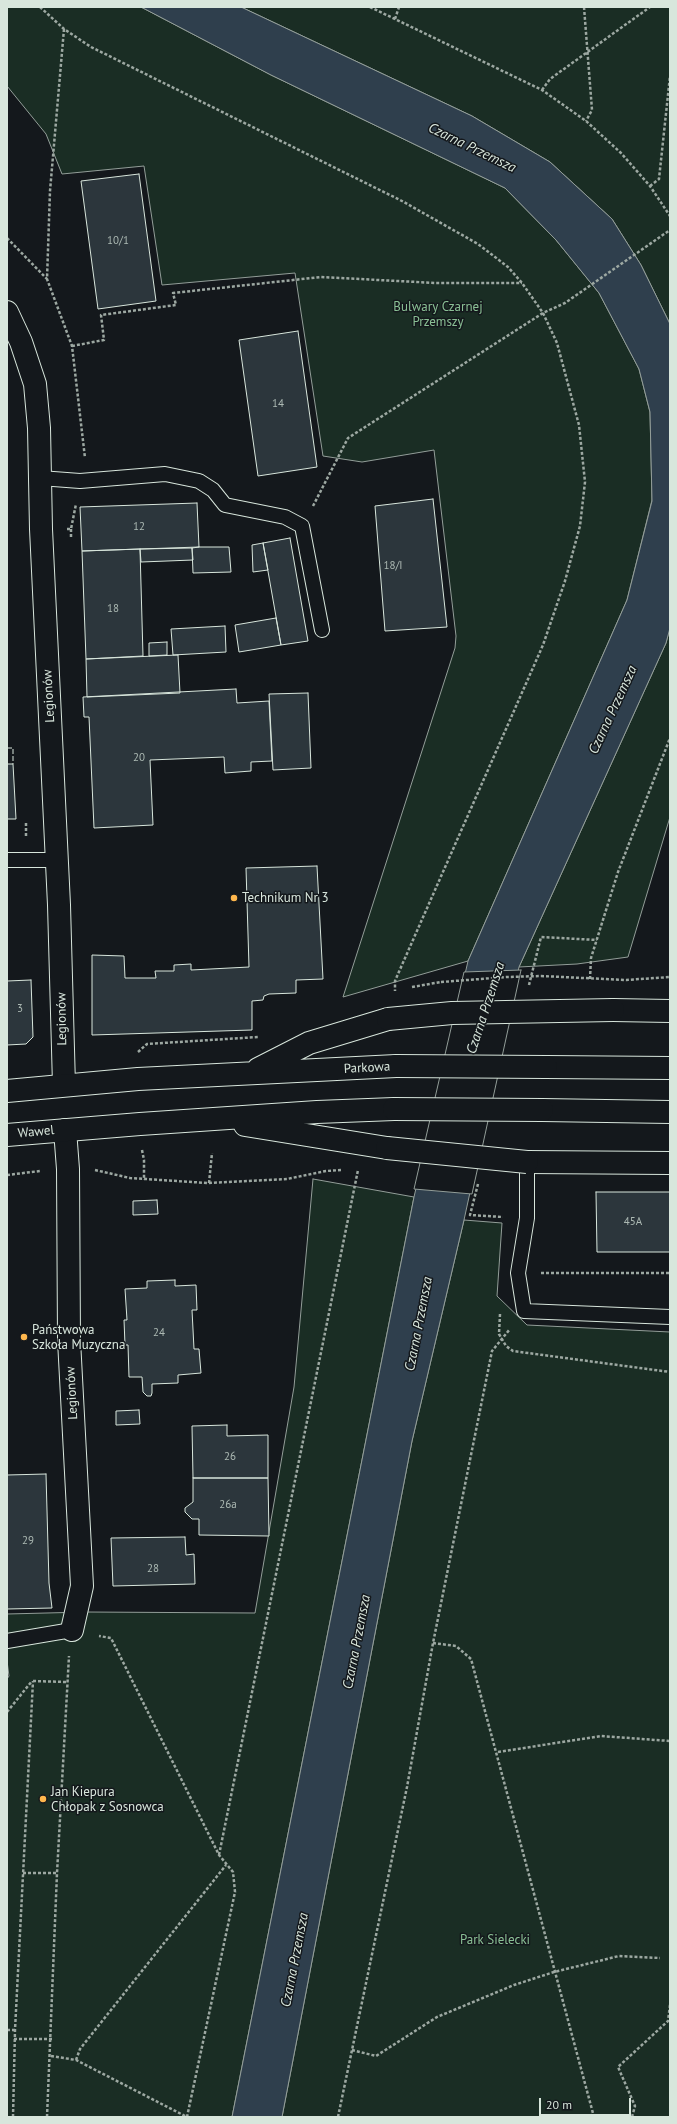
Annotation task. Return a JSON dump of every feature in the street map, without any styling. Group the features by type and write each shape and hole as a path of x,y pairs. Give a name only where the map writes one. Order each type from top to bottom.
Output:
{"street":[{"name":"Legionów","path":"7,312 21,342 34,384 39,428 57,860 64,1085"},
{"path":"250,1073 309,1043 388,1020 452,1013 613,1010 670,1011"},
{"name":"Parkowa","path":"64,1085 250,1073 396,1066 670,1068"},
{"path":"7,1091 64,1085"},
{"path":"65,1130 206,1119 394,1109 670,1112"},
{"path":"206,1119 387,1148 527,1162 670,1163"},
{"name":"Legionów","path":"65,1130 68,1169 68,1332 82,1586 72,1630"},
{"name":"Wawel","path":"7,1135 65,1130"}],"lane":[{"path":"40,478 80,481 165,474 199,481 213,490 225,505 285,516 302,526 322,630"},
{"path":"7,860 57,860"},
{"path":"527,1162 527,1218 518,1273 524,1311 670,1318"},
{"path":"7,1641 72,1630"}],"path":[{"path":"40,7 64,30 114,60 425,213 496,258 522,283 543,314 558,343 580,425 585,486 580,526 559,600 543,645 395,981 395,991"},
{"path":"370,7 542,90 586,121 622,153 650,186 670,216"},
{"path":"394,19 399,7"},
{"path":"584,7 592,110 586,121"},
{"path":"542,90 550,79 650,7"},
{"path":"64,30 50,191 47,280 72,346 86,453"},
{"path":"650,186 659,179 670,76"},
{"path":"302,526 348,438 543,314 565,303 670,230"},
{"path":"7,238 47,280"},
{"path":"72,346 104,340 102,315 176,305 173,293 321,277 436,283 522,283"},
{"path":"590,979 591,958 618,872 670,738"},
{"path":"541,938 597,940"},
{"path":"409,988 441,982 507,977 540,976 633,980 670,976"},
{"path":"388,992 402,989"},
{"path":"137,1056 138,1051 147,1044 263,1036"},
{"path":"142,1150 144,1160 144,1180"},
{"path":"209,1183 212,1153"},
{"path":"93,1170 112,1175 144,1180 209,1183 287,1179 326,1171"},
{"path":"219,1855 358,1170"},
{"path":"470,1215 527,1218"},
{"path":"518,1273 670,1273"},
{"path":"338,2117 407,1787 433,1643 492,1351 501,1339 506,1346 517,1352 670,1372"},
{"path":"51,2056 76,2060 187,2117 235,1892 233,1872 219,1855 111,1638 72,1630"},
{"path":"433,1643 456,1646 471,1659 498,1752 554,1972 594,2117"},
{"path":"7,1712 33,1681"},
{"path":"33,1681 67,1682 57,1873 52,2039 47,2117"},
{"path":"13,2117 14,2039 33,1681"},
{"path":"498,1752 601,1736 670,1741"},
{"path":"76,2060 80,2049 226,1865"},
{"path":"23,1873 57,1873"},
{"path":"352,2050 376,2056 437,2017 514,1985 554,1972 619,1956 660,1958"},
{"path":"632,2117 635,2106 618,2067 668,2021 670,2004"},
{"path":"7,2030 15,2030"},
{"path":"14,2039 52,2039"}],"green space":[{"name":"Bulwary Czarnej Przemszy","path":"7,7 141,7 271,75 505,188 556,240 599,293 639,369 650,412 652,500 627,600 468,961 343,997 455,648 456,636 434,450 362,462 323,456 295,273 162,285 144,166 62,174 46,134 7,86"},
{"path":"241,7 670,7 670,324 641,265 612,219 550,162 472,116"},
{"path":"670,628 670,817 628,957 577,964 519,967 666,643"},
{"path":"313,1179 414,1197 232,2117 7,2117 7,1679 9,1676 7,1661 7,1614 86,1612 255,1613 294,1387"},
{"name":"Park Sielecki","path":"464,1220 502,1223 497,1296 527,1325 670,1332 670,2117 282,2117 412,1441"}],"water":[{"name":"Czarna Przemsza","path":"141,7 241,7 472,116 550,162 612,219 641,265 670,324 670,628 666,643 519,967 464,1220 412,1441 282,2117 232,2117 414,1197 468,961 627,600 652,501 650,412 639,369 599,293 556,240 505,188 271,75"}],"pier":[{"path":"521,970 472,1194 414,1189 464,972"}],"building":[{"path":"139,174 156,301 98,309 81,181"},
{"path":"298,331 317,467 258,476 239,340"},
{"path":"433,499 447,627 385,631 375,506"},
{"path":"197,503 199,547 82,551 80,507"},
{"path":"290,538 308,641 281,645 263,543"},
{"path":"263,543 268,570 253,572 252,545"},
{"path":"229,547 231,572 193,573 192,548"},
{"path":"192,548 193,560 141,562 140,549"},
{"path":"140,549 143,656 86,659 82,551"},
{"path":"276,618 281,645 239,652 235,625"},
{"path":"225,626 226,652 173,655 171,629"},
{"path":"167,642 167,655 149,656 149,643"},
{"path":"178,655 180,693 87,697 86,659"},
{"path":"236,689 237,703 269,701 272,761 251,762 251,771 225,773 224,757 150,760 153,825 94,828 89,717 84,717 83,697"},
{"path":"308,693 311,768 273,770 269,694"},
{"path":"7,764 13,764 16,819 7,819"},
{"path":"317,866 323,979 296,980 296,993 269,994 264,996 263,1000 252,1001 252,1030 92,1035 92,955 124,956 125,978 156,978 155,971 174,971 174,965 191,964 191,970 249,967 246,868"},
{"path":"31,980 33,1037 26,1044 7,1045 7,981"},
{"path":"596,1192 670,1192 670,1252 597,1252"},
{"path":"157,1200 158,1214 133,1215 133,1201"},
{"path":"175,1280 175,1286 196,1285 197,1310 192,1310 194,1349 199,1349 201,1373 178,1375 178,1383 152,1384 151,1396 147,1396 143,1392 142,1377 129,1377 128,1345 125,1345 124,1320 127,1320 125,1289 147,1288 147,1281"},
{"path":"139,1410 140,1424 116,1425 116,1411"},
{"path":"227,1425 227,1436 268,1435 268,1478 193,1478 192,1426"},
{"path":"46,1474 49,1583 52,1608 7,1609 7,1475"},
{"path":"193,1478 268,1478 269,1536 199,1535 199,1519 192,1519 185,1512 185,1508 193,1502"},
{"path":"185,1537 186,1555 194,1554 195,1584 113,1586 111,1538"}],"fence":[{"path":"7,748 13,748 13,764"}],"place":[{"name":"Technikum Nr 3","path":"234,898"},
{"name":"Państwowa Szkoła Muzyczna","path":"24,1337"},
{"name":"Jan Kiepura Chłopak z Sosnowca","path":"43,1799"}]}
